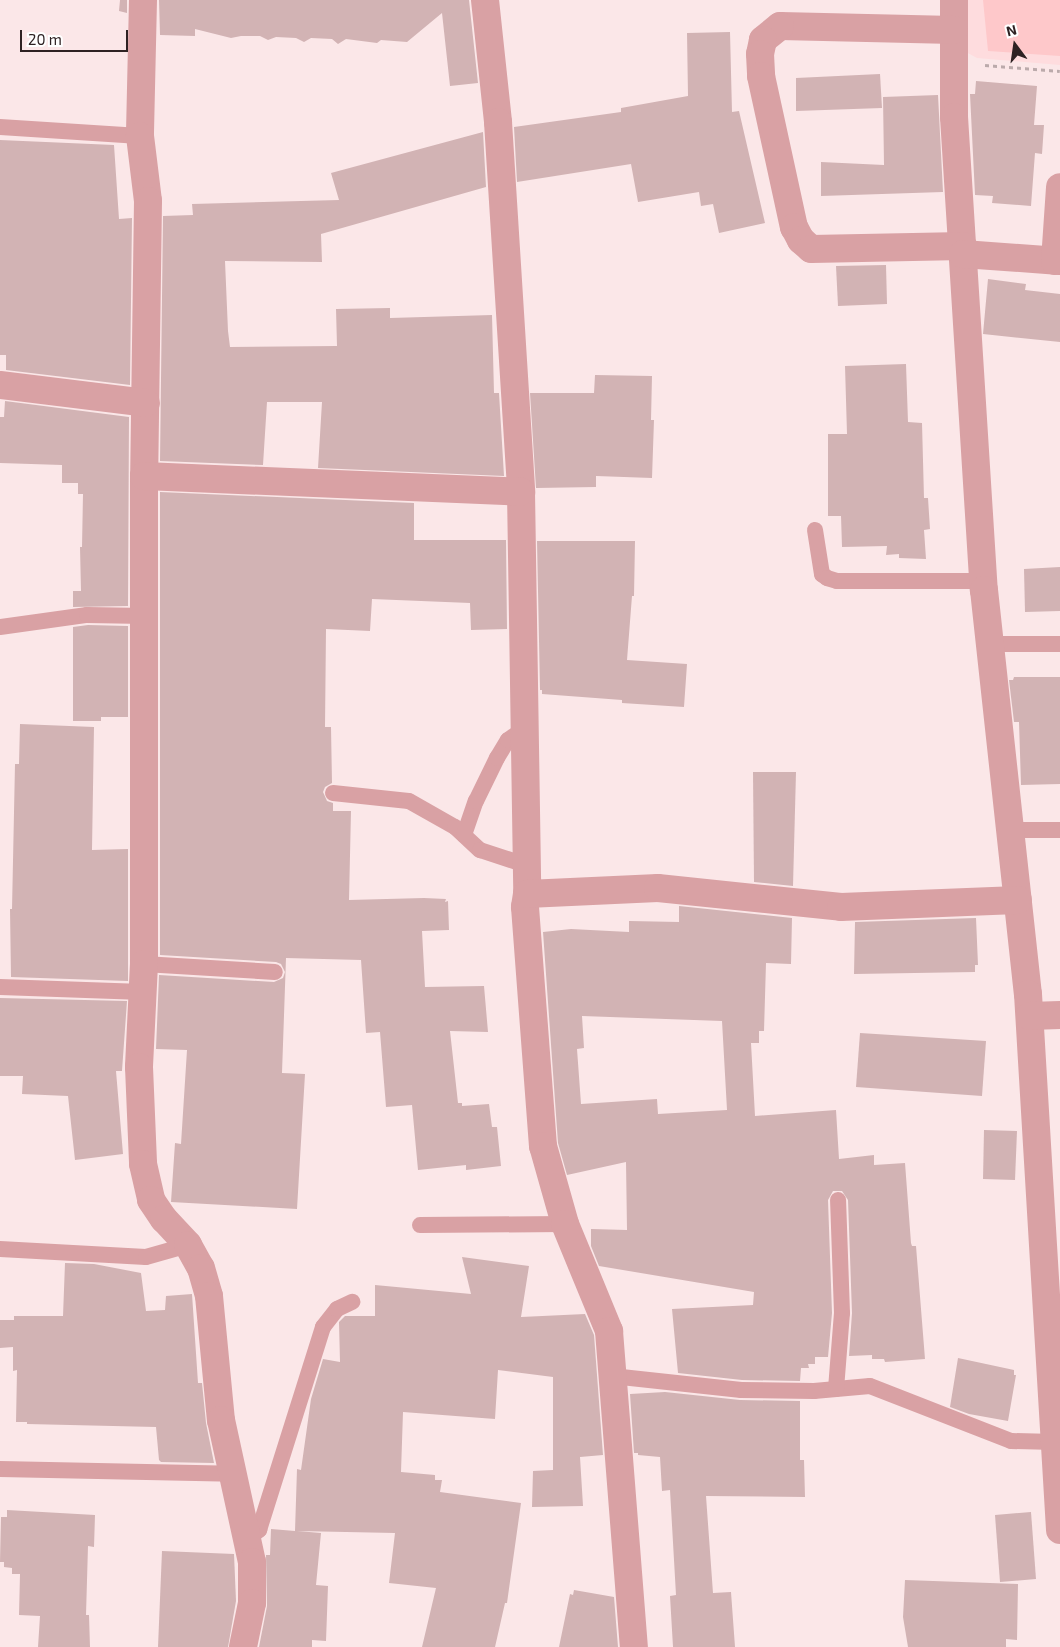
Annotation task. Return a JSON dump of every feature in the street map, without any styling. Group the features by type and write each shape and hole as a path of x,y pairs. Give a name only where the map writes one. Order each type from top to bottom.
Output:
{"street":[{"path":"143,0 140,136 148,200 144,476 144,964 139,1067 143,1164 151,1200 164,1219 188,1245 201,1268 208,1296 221,1420 248,1538 253,1586 244,1647"},
{"path":"485,0 498,122 521,492 527,894 525,906 543,1146 565,1224 609,1331 634,1647"},
{"path":"954,0 954,117 984,581 1030,1016 1053,1303 1055,1442 1060,1530"},
{"path":"954,30 780,26 763,40 760,54 761,76 792,218 801,240 812,249 963,250 1058,261 1060,187"},
{"path":"0,385 146,403"},
{"path":"144,476 521,492"},
{"path":"527,894 658,888 841,907 1018,900"},
{"path":"1030,1016 1060,1015"}],"lane":[{"path":"0,127 140,136"},
{"path":"815,530 822,574 827,578 837,581 984,581"},
{"path":"0,628 87,615 145,616"},
{"path":"990,644 1060,644"},
{"path":"464,835 476,801 497,758 508,740 524,728"},
{"path":"333,793 409,801 455,827 480,850 526,865"},
{"path":"1010,830 1060,830"},
{"path":"144,964 275,972"},
{"path":"0,987 143,992"},
{"path":"836,1389 842,1313 838,1200"},
{"path":"420,1225 565,1224"},
{"path":"0,1249 146,1258 188,1245"},
{"path":"248,1538 259,1530 323,1327 337,1309 352,1302"},
{"path":"612,1376 740,1390 814,1391 870,1386 1011,1442 1055,1442"},
{"path":"0,1469 232,1474"}],"path":[{"path":"954,62 1060,71"}],"shaded area":[{"path":"964,0 1060,0 1060,65 977,58 964,51"},
{"path":"983,0 1060,0 1060,56 988,51"}],"building":[{"path":"120,0 127,0 127,13 119,11"},
{"path":"159,0 469,0 478,83 450,86 442,13 407,42 381,40 377,43 346,39 338,44 332,39 311,38 304,42 296,38 276,37 268,40 260,36 231,38 195,29 195,36 160,35"},
{"path":"730,32 732,112 739,111 765,223 719,233 713,204 701,206 699,192 638,202 631,164 517,182 514,127 621,112 621,108 688,96 687,33"},
{"path":"880,74 882,108 796,111 796,78"},
{"path":"976,81 1037,86 1034,125 1044,125 1042,154 1035,153 1031,206 992,203 993,196 975,195 970,94 975,94"},
{"path":"938,95 943,192 821,196 821,162 884,165 883,97"},
{"path":"483,132 486,187 321,234 322,262 225,261 228,331 230,347 337,346 336,309 390,308 390,318 492,315 494,393 499,393 504,476 318,468 322,402 267,402 263,465 160,461 163,216 193,215 192,204 339,200 331,173"},
{"path":"0,140 114,145 119,219 132,218 130,385 6,370 6,355 0,355"},
{"path":"886,265 887,304 838,306 836,266"},
{"path":"988,279 1026,284 1025,290 1060,294 1060,342 983,334"},
{"path":"906,364 908,422 922,423 924,498 928,498 930,529 924,530 926,559 899,558 899,554 886,555 887,546 842,547 841,516 828,516 828,434 847,434 845,366"},
{"path":"595,375 652,376 651,420 654,420 652,478 596,476 596,487 536,488 530,393 594,393"},
{"path":"5,401 129,417 128,606 73,607 73,591 81,591 80,547 82,547 83,494 78,494 78,483 62,483 62,465 0,463 0,417 4,417"},
{"path":"160,492 414,503 414,540 506,540 507,629 471,630 470,603 372,599 370,631 326,629 325,727 331,727 332,783 325,787 323,792 327,801 333,803 333,811 351,811 349,900 424,898 446,899 445,902 448,901 449,930 422,931 425,987 484,986 488,1032 450,1031 458,1103 462,1103 462,1106 489,1104 492,1127 497,1127 501,1166 466,1170 466,1165 418,1170 412,1105 386,1107 380,1032 366,1033 361,960 286,958 282,1073 305,1074 297,1209 171,1202 175,1143 181,1144 187,1050 156,1049 159,975 274,982 283,978 285,972 281,964 276,962 160,955"},
{"path":"537,541 635,541 634,596 632,596 627,660 687,664 684,707 622,703 622,700 542,694 542,690 540,690"},
{"path":"1060,567 1060,611 1025,612 1024,569"},
{"path":"88,625 128,626 128,717 101,717 101,721 73,721 73,627"},
{"path":"1014,677 1060,677 1060,784 1021,785 1019,722 1014,722 1009,680 1013,680"},
{"path":"20,724 94,727 92,850 128,849 128,981 11,977 10,909 12,909 15,764 19,764"},
{"path":"753,772 796,772 793,886 754,882"},
{"path":"679,906 792,918 791,964 766,963 764,1031 759,1031 759,1043 751,1043 755,1116 836,1110 839,1159 874,1155 874,1165 905,1163 911,1243 912,1246 916,1246 925,1359 885,1362 884,1359 872,1359 872,1355 849,1356 852,1313 848,1200 842,1191 833,1191 828,1200 832,1313 828,1357 815,1357 815,1364 808,1364 809,1368 801,1368 800,1381 742,1380 678,1373 672,1309 753,1305 754,1292 599,1266 591,1246 591,1229 627,1230 626,1162 567,1175 558,1143 543,932 571,929 629,932 629,921 679,922","holes":["582,1016 722,1021 727,1110 658,1114 657,1099 581,1104 577,1049 584,1048"]},
{"path":"976,918 978,965 975,965 975,972 854,974 855,922"},
{"path":"0,998 127,1001 122,1071 116,1071 123,1154 75,1160 68,1096 22,1094 23,1076 0,1076"},
{"path":"860,1033 986,1041 982,1096 856,1087"},
{"path":"984,1130 1017,1131 1015,1180 983,1179"},
{"path":"462,1257 529,1266 521,1317 585,1314 594,1335 603,1455 580,1457 583,1506 532,1507 533,1471 553,1470 553,1377 498,1370 495,1419 403,1412 401,1472 435,1475 435,1480 442,1480 440,1492 521,1503 507,1603 505,1603 495,1647 422,1647 436,1588 389,1583 395,1533 297,1531 321,1533 316,1585 328,1586 326,1641 312,1640 312,1647 259,1647 267,1606 266,1555 270,1555 271,1529 295,1531 297,1469 301,1470 311,1399 323,1359 340,1362 339,1322 345,1316 375,1316 375,1285 471,1294"},
{"path":"65,1263 94,1264 141,1273 146,1311 165,1310 166,1296 192,1294 198,1383 202,1383 206,1423 214,1463 161,1462 159,1460 156,1427 27,1424 27,1422 16,1422 17,1370 13,1371 13,1347 0,1348 0,1320 14,1320 14,1316 63,1316"},
{"path":"958,1358 1014,1370 1014,1375 1016,1375 1008,1421 969,1414 950,1407"},
{"path":"665,1392 740,1400 800,1401 800,1460 804,1460 805,1497 706,1496 713,1593 731,1592 735,1647 673,1647 670,1596 676,1595 670,1490 662,1491 660,1457 634,1453 630,1394"},
{"path":"7,1510 95,1515 94,1547 88,1546 86,1615 89,1615 90,1647 38,1647 40,1616 19,1615 20,1574 12,1574 12,1568 4,1567 4,1562 0,1562 1,1517 7,1517"},
{"path":"1031,1512 1036,1579 1000,1582 995,1515"},
{"path":"162,1551 234,1554 236,1601 228,1647 158,1647"},
{"path":"905,1580 1018,1584 1017,1640 1006,1639 1006,1647 908,1647 903,1617"},
{"path":"574,1590 614,1597 618,1647 559,1647 570,1594 573,1595"}]}
